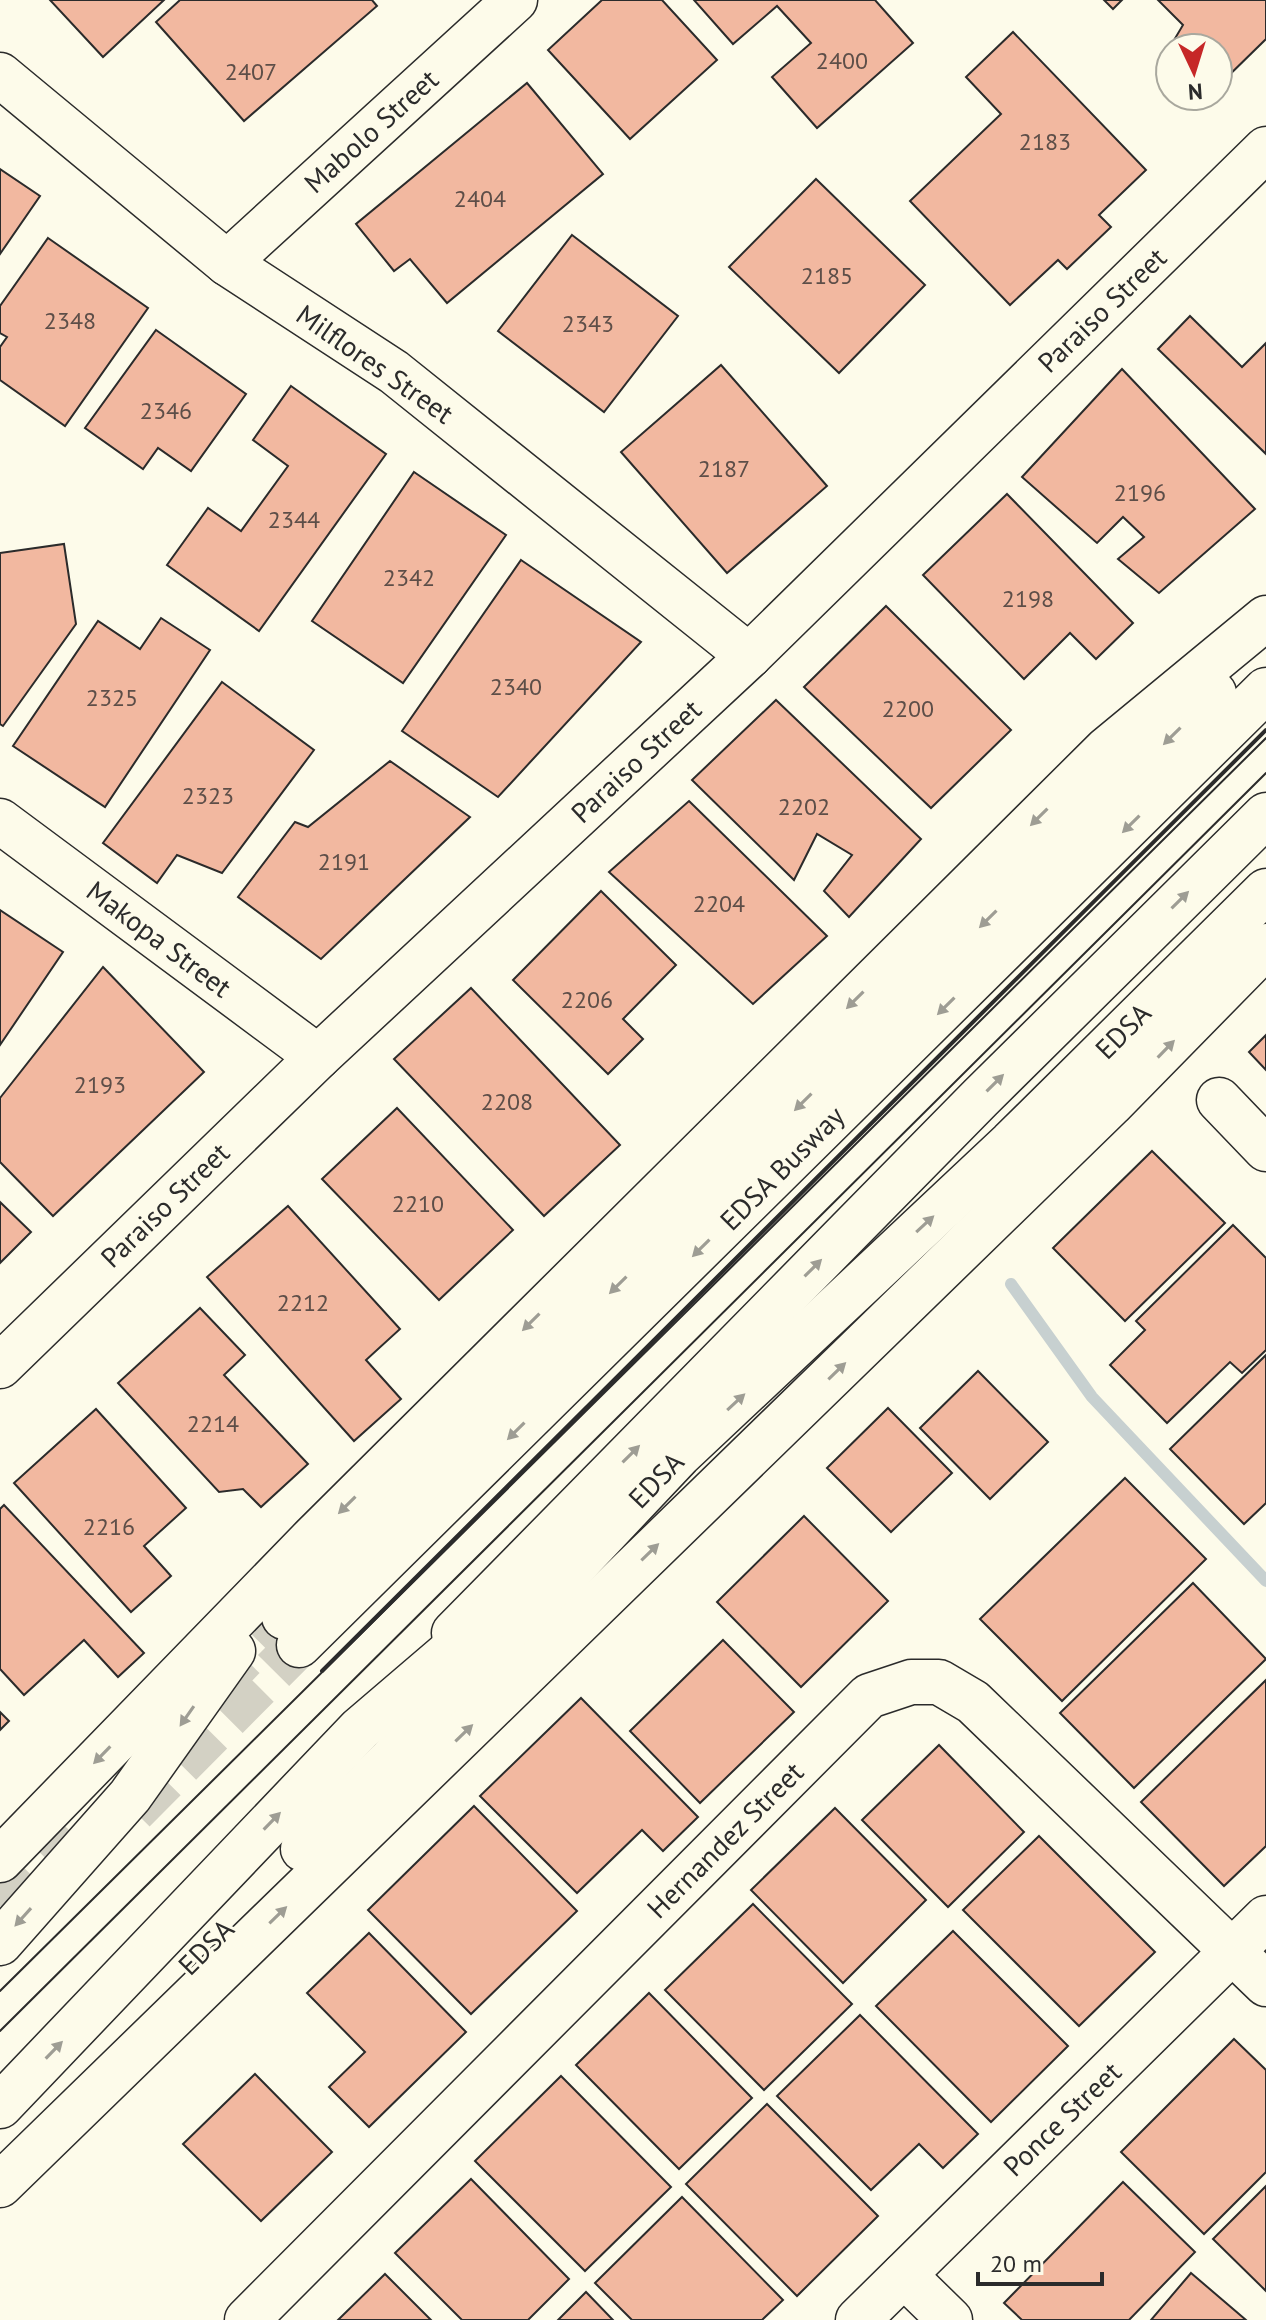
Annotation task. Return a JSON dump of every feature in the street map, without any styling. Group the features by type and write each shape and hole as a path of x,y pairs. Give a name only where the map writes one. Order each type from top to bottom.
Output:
{"main road":[{"name":"Mabolo Street","path":"227,263 515,0"},
{"name":"Milflores Street","path":"0,75 227,263 394,372 749,656"},
{"name":"Paraiso Street","path":"0,1366 318,1057 749,656 1266,149"},
{"path":"0,1860 313,1538 1106,750 1266,618"},
{"name":"EDSA Busway","path":"1266,640 292,1631 1266,690"},
{"path":"0,2106 360,1729 980,1098 1266,815"},
{"name":"Makopa Street","path":"0,821 318,1057"},
{"name":"EDSA","path":"67,2091 390,1761 679,1455 1011,1143 1266,891"},
{"path":"0,2185 1100,1115 1266,946"},
{"path":"1219,1100 1266,1149"},
{"path":"360,1729 679,1455"},
{"path":"0,1943 130,1796 313,1538"},
{"name":"Hernandez Street","path":"247,2320 869,1696 911,1682 939,1682 973,1702 1266,1984"},
{"name":"Ponce Street","path":"858,2320 1266,1918"},
{"path":"904,2275 950,2320"}],"building":[{"path":"50,0 164,0 103,57"},
{"path":"180,0 372,0 377,6 244,121 156,22"},
{"path":"602,0 662,0 717,60 630,139 548,50"},
{"path":"694,0 875,0 913,43 817,128 772,77 811,43 777,6 733,44"},
{"path":"1104,0 1122,0 1113,9"},
{"path":"1158,0 1266,0 1266,39 1234,70 1234,32 1179,32 1183,25"},
{"path":"1013,32 1146,170 1099,215 1111,227 1067,269 1058,260 1010,305 910,201 1001,114 966,77"},
{"path":"527,83 603,174 447,303 410,259 394,271 356,224"},
{"path":"0,169 40,196 0,254"},
{"path":"816,179 925,285 839,373 729,267"},
{"path":"572,235 678,316 604,412 498,331"},
{"path":"48,238 148,308 65,426 0,380 0,347 7,337 0,333 0,306"},
{"path":"1190,316 1242,367 1266,343 1266,454 1158,349"},
{"path":"156,330 246,394 191,471 158,448 143,469 85,428"},
{"path":"721,365 827,486 727,573 621,452"},
{"path":"1122,369 1255,509 1159,593 1118,559 1144,537 1123,517 1097,543 1022,477"},
{"path":"291,386 386,454 259,631 167,565 208,508 241,531 288,466 253,440"},
{"path":"414,472 506,535 403,683 312,621"},
{"path":"1007,494 1133,623 1096,659 1070,633 1024,679 923,575"},
{"path":"64,544 76,624 3,726 0,724 0,553"},
{"path":"521,560 641,642 498,797 402,731"},
{"path":"886,606 1011,730 931,808 804,687"},
{"path":"161,618 210,650 105,807 13,746 98,621 140,649"},
{"path":"222,682 314,750 222,873 177,855 157,883 103,843"},
{"path":"776,700 921,839 849,917 824,891 852,855 817,834 794,880 692,780"},
{"path":"390,761 470,817 321,959 238,897 295,822 308,827"},
{"path":"689,801 827,936 753,1004 609,872"},
{"path":"601,891 676,965 623,1019 643,1039 608,1074 513,980"},
{"path":"0,910 63,952 0,1045"},
{"path":"103,967 204,1072 53,1216 0,1162 0,1098"},
{"path":"471,988 620,1145 544,1216 394,1059"},
{"path":"1266,1035 1266,1070 1249,1052"},
{"path":"397,1108 513,1230 439,1300 322,1179"},
{"path":"1152,1151 1225,1223 1125,1321 1053,1248"},
{"path":"0,1202 31,1232 0,1263"},
{"path":"288,1206 400,1329 366,1360 401,1399 354,1441 207,1277"},
{"path":"1233,1225 1266,1258 1266,1350 1242,1373 1230,1362 1167,1423 1110,1365 1145,1330 1136,1321"},
{"path":"200,1308 245,1355 224,1375 308,1464 261,1507 243,1489 219,1492 118,1383"},
{"path":"1266,1355 1266,1503 1244,1524 1170,1449"},
{"path":"978,1371 1048,1442 990,1499 920,1428"},
{"path":"888,1408 952,1473 891,1532 827,1468"},
{"path":"96,1409 186,1508 144,1546 171,1576 131,1612 14,1483"},
{"path":"1125,1478 1206,1559 1062,1701 980,1619"},
{"path":"4,1505 144,1653 118,1677 84,1640 24,1695 0,1669 0,1509"},
{"path":"804,1516 888,1601 801,1687 717,1602"},
{"path":"1193,1583 1266,1659 1134,1788 1060,1713"},
{"path":"723,1640 794,1712 700,1803 630,1731"},
{"path":"1266,1680 1266,1846 1224,1886 1141,1802"},
{"path":"581,1698 698,1817 663,1851 642,1830 577,1893 480,1796"},
{"path":"0,1712 9,1721 0,1730"},
{"path":"939,1745 1024,1832 948,1907 862,1820"},
{"path":"474,1806 577,1911 471,2014 368,1910"},
{"path":"835,1808 926,1900 843,1983 751,1890"},
{"path":"1039,1836 1155,1952 1079,2026 963,1910"},
{"path":"753,1904 852,2004 764,2090 665,1990"},
{"path":"953,1931 1068,2046 991,2122 876,2006"},
{"path":"369,1933 466,2032 369,2127 329,2087 365,2052 307,1993"},
{"path":"649,1993 752,2098 679,2169 576,2065"},
{"path":"860,2015 978,2134 943,2168 919,2144 871,2190 777,2096"},
{"path":"1234,2039 1266,2070 1266,2172 1204,2234 1121,2152"},
{"path":"255,2074 332,2152 261,2221 183,2144"},
{"path":"561,2076 671,2187 585,2271 475,2161"},
{"path":"767,2104 878,2216 797,2296 686,2184"},
{"path":"471,2179 569,2279 528,2320 462,2320 395,2253"},
{"path":"1123,2182 1195,2252 1129,2320 1022,2320 1004,2303"},
{"path":"1266,2186 1266,2291 1213,2239"},
{"path":"682,2197 783,2300 762,2320 632,2320 595,2283"},
{"path":"1191,2273 1246,2320 1151,2320"},
{"path":"385,2274 431,2320 338,2320"},
{"path":"586,2292 613,2320 558,2320"}],"waterway":[{"path":"1011,1284 1092,1397 1266,1581"}],"tunnel":[{"path":"213,1689 284,1617"},
{"path":"134,1811 299,1645"},
{"path":"0,1906 72,1833"}],"tram line":[{"path":"0,1991 1266,738"},
{"path":"0,2031 1266,773"}],"wall":[{"path":"322,1671 1266,730"}]}
